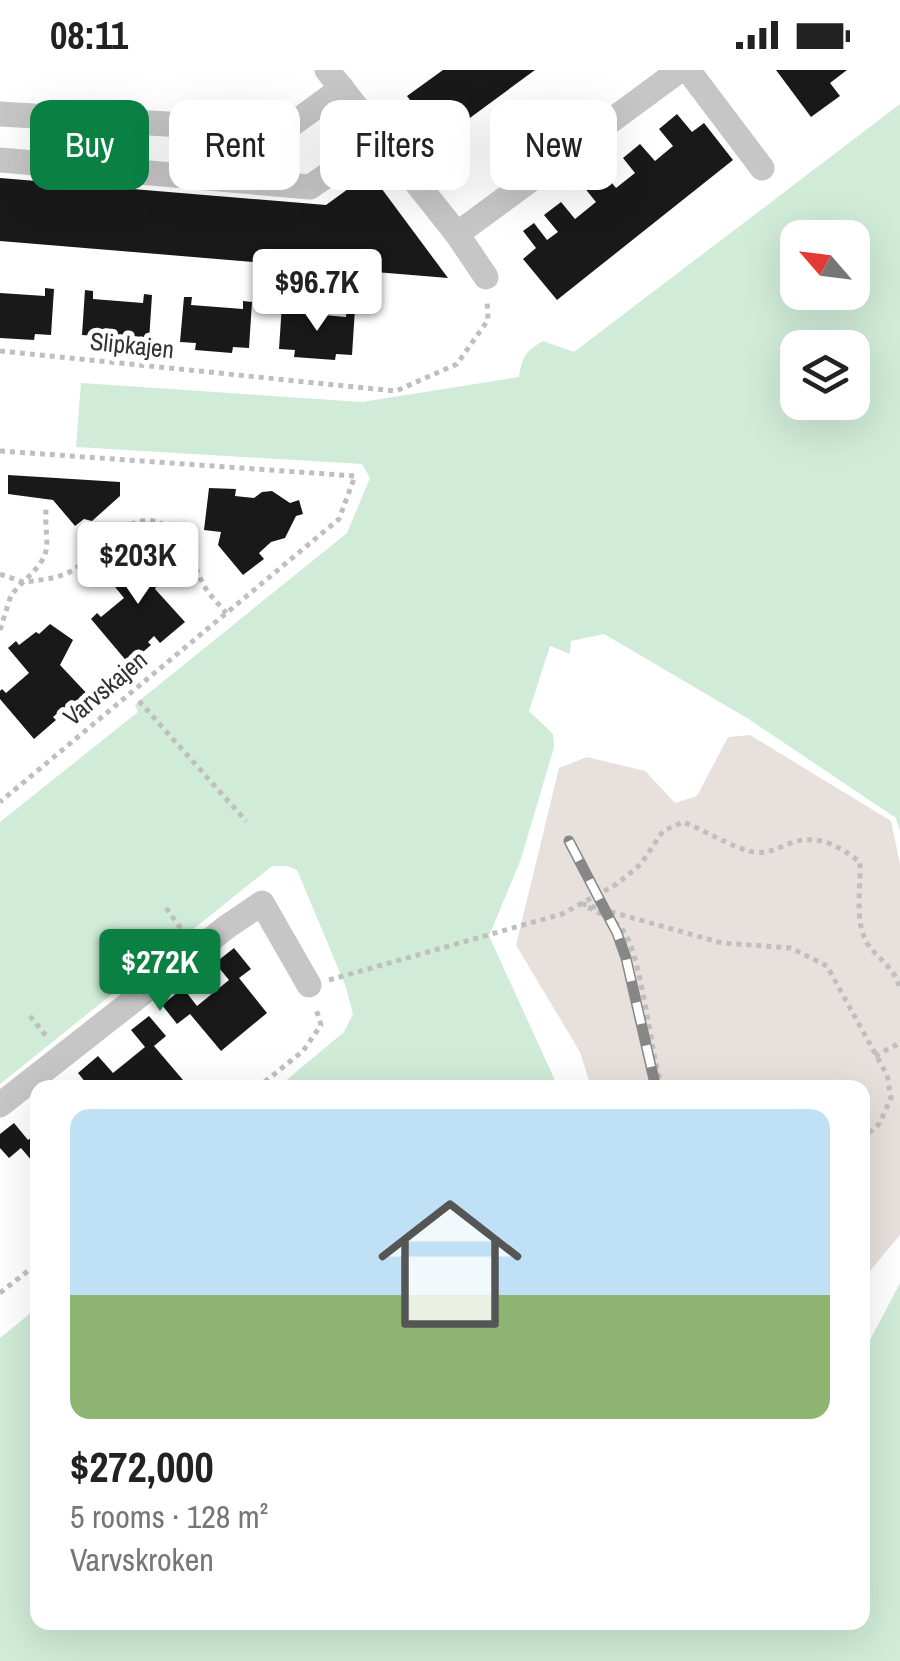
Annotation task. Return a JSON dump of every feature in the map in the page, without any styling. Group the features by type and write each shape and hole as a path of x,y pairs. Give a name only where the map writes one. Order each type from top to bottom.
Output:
{"street":[{"path":"457,234 680,70"},
{"path":"688,70 762,168"},
{"path":"0,114 283,131 334,79 351,100"},
{"path":"0,160 310,187 320,180"},
{"path":"422,190 486,277"},
{"path":"32,1080 228,926 262,904 309,985"},
{"path":"0,1105 30,1081"}],"path":[{"name":"Slipkajen","path":"0,351 396,392 457,364 488,320 486,277"},
{"name":"Varvskajen","path":"0,451 356,476 339,518 0,802"},
{"path":"0,630 11,595 38,568 49,548 46,510"},
{"path":"0,574 23,582 57,578 77,568 109,536 128,525 152,520 176,533 190,551 205,588 226,613"},
{"path":"139,701 246,821"},
{"path":"336,978 562,914 617,884 641,864 662,831 683,822 750,851 775,852 796,841 835,844 860,862 863,934 869,946 886,961 900,988"},
{"path":"583,904 722,942 791,948 827,966 887,1075 891,1098 880,1124 870,1132"},
{"path":"583,904 622,928 638,966 660,1080"},
{"path":"166,908 186,935"},
{"path":"267,1080 303,1051 321,1024 309,985"},
{"path":"30,1016 52,1042"},
{"path":"875,1056 900,1042"},
{"path":"0,1293 30,1269"}],"shaded area":[{"path":"900,104 900,831 896,818 747,718 604,634 571,641 570,654 550,646 529,711 553,734 554,747 521,859 489,936 555,1080 286,1080 344,1032 353,1014 346,987 297,870 272,866 0,1084 0,822 138,712 135,705 139,701 347,533 370,478 362,464 76,447 81,383 362,402 519,377 525,356 543,341 574,352"},
{"path":"750,735 891,821 900,864 900,1235 870,1271 870,1080 589,1080 580,1052 516,945 559,768 587,757 645,771 675,803 697,796 728,737"},
{"path":"900,1283 900,1661 0,1661 0,1338 30,1314 30,1630 870,1630 870,1340"}],"building":[{"path":"443,70 535,70 470,118 470,100 410,100 407,96"},
{"path":"776,70 847,70 830,83 840,96 811,117"},
{"path":"677,114 692,132 704,123 733,160 557,300 523,259 536,248 523,231 534,223 547,240 558,232 544,215 561,202 575,219 596,202 586,190 617,190 635,173 623,158 640,144 655,161 673,146 659,129"},
{"path":"0,178 30,180 30,190 145,190 326,205 347,190 383,190 448,278 0,241"},
{"path":"45,288 54,289 51,335 35,334 34,340 0,338 0,293 45,296"},
{"path":"85,290 93,291 93,299 143,303 144,294 152,295 149,341 133,340 133,346 97,344 98,336 82,335"},
{"path":"184,297 192,297 191,305 243,309 243,301 252,302 249,348 233,347 232,353 195,350 196,343 180,342"},
{"path":"282,304 290,305 290,312 346,317 347,308 355,309 352,355 336,354 335,360 294,357 295,350 279,349"},
{"path":"8,475 120,482 120,496 92,521 84,519 75,526 53,500 8,494"},
{"path":"209,488 236,489 235,496 254,498 272,491 290,503 299,500 303,514 296,516 285,538 271,542 259,553 264,559 243,575 218,545 221,532 204,530"},
{"path":"144,549 167,564 155,589 185,622 160,643 154,636 148,642 151,645 129,664 91,619 97,613 101,617 124,598 103,572 111,566 114,570 131,556 134,559"},
{"path":"50,624 73,640 60,665 91,698 65,719 59,712 53,717 56,720 34,739 0,699 0,691 6,693 29,673 8,648 16,641 19,645 36,632 39,634"},
{"path":"234,948 251,969 239,978 267,1013 221,1051 190,1014 177,1024 162,1005 183,988 197,1006 229,980 215,963"},
{"path":"149,1016 166,1036 154,1046 183,1080 84,1080 78,1073 98,1056 113,1073 145,1047 131,1030"},
{"path":"14,1123 30,1139 30,1159 21,1148 9,1158 0,1148 0,1134"}],"railway":[{"path":"569,841 626,958 654,1080"}]}
